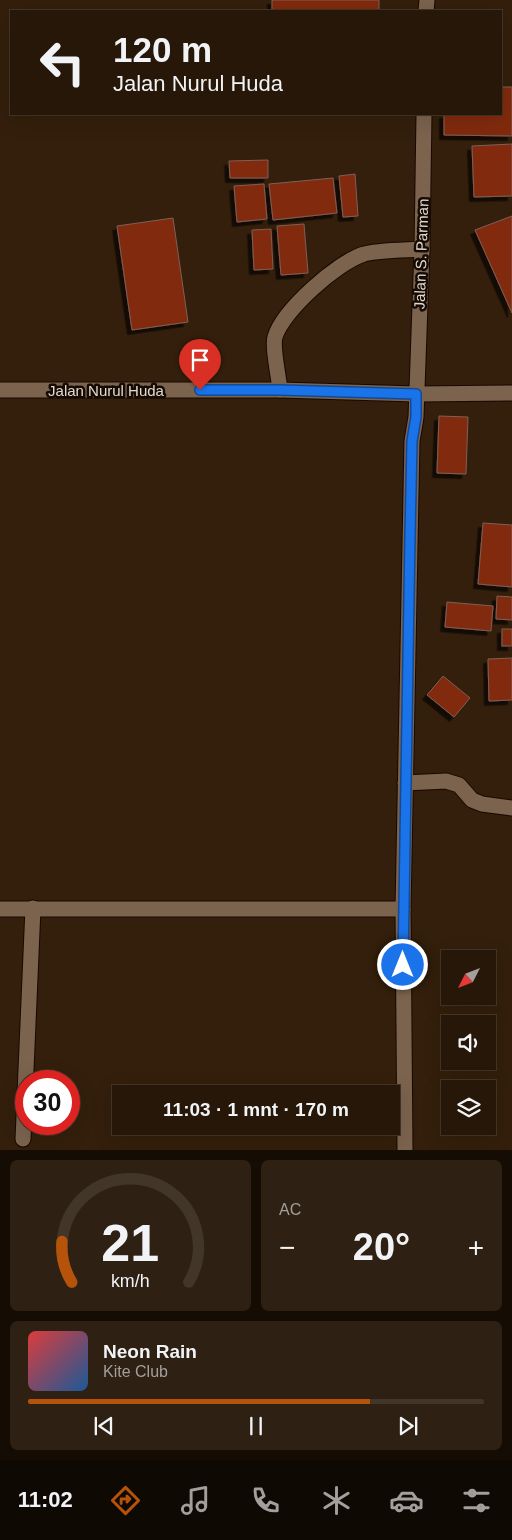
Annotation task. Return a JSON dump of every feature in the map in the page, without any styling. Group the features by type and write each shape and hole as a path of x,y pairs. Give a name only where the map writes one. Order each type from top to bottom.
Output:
{"street":[{"name":"Jalan S. Parman","path":"405,1150 403,909 405,783 412,441 416,417 422,249 424,115"},
{"path":"280,390 275,338 289,313 303,299 341,265 365,254 422,249"},
{"name":"Jalan Nurul Huda","path":"0,390 280,390 416,394 512,394"},
{"path":"405,783 446,781 459,785 472,800 482,804 512,808"},
{"path":"23,1139 33,908"},
{"path":"0,909 403,909"}],"building":[{"path":"272,0 379,0 379,10 272,10"},
{"path":"502,87 512,87 512,136 444,135 444,115 502,115"},
{"path":"512,144 512,196 474,197 472,146"},
{"path":"268,160 268,178 230,178 229,161"},
{"path":"355,174 358,216 343,217 339,176"},
{"path":"333,178 337,213 273,220 269,184"},
{"path":"264,184 267,219 237,222 234,186"},
{"path":"512,216 512,313 475,230"},
{"path":"173,218 188,322 132,330 117,226"},
{"path":"304,224 308,273 281,275 277,226"},
{"path":"271,229 273,269 254,270 252,230"},
{"path":"439,416 468,417 466,474 437,473"},
{"path":"483,523 512,525 512,587 478,584"},
{"path":"497,596 512,597 512,620 496,619"},
{"path":"447,602 493,606 491,631 445,627"},
{"path":"502,629 512,629 512,646 502,646"},
{"path":"512,658 512,700 489,701 488,659"},
{"path":"443,676 470,698 454,717 427,695"}],"route":[{"path":"200,390 416,394 416,417 412,441 403,965"}]}
